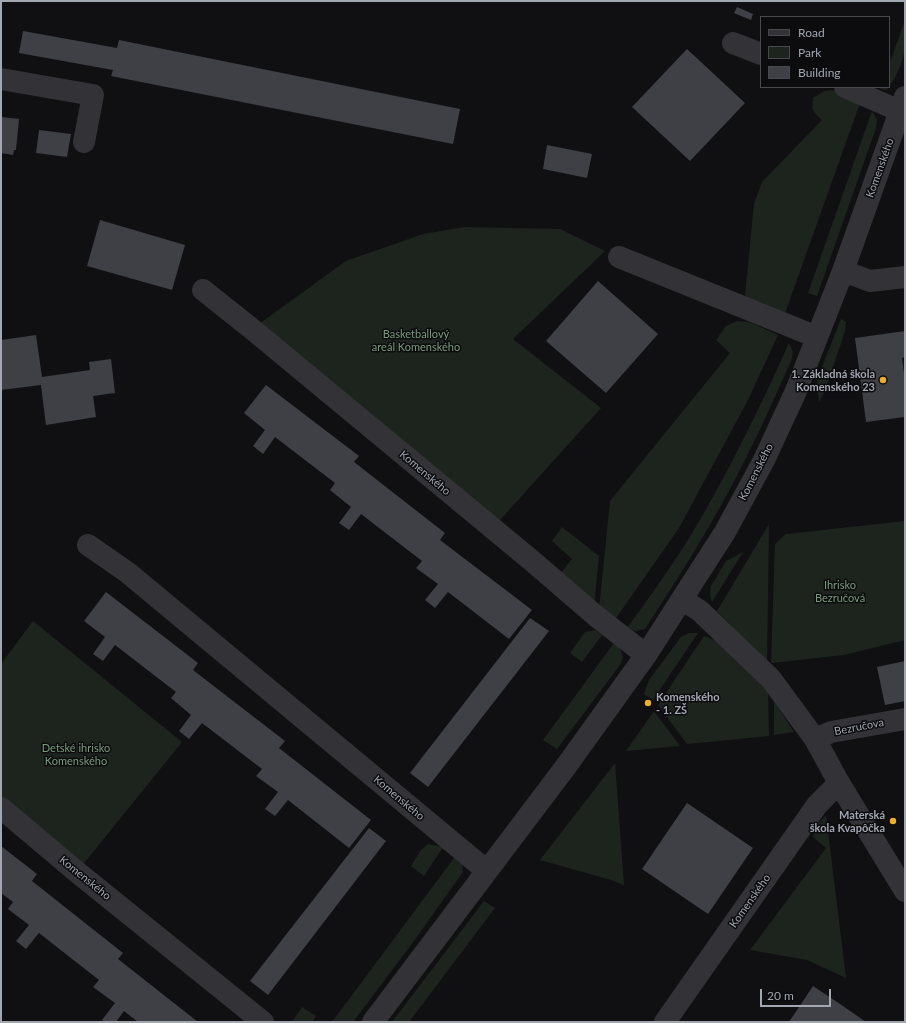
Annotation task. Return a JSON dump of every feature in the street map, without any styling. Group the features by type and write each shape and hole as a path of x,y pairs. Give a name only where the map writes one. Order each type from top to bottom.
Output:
{"street":[{"path":"733,43 760,54"},
{"path":"1,80 93,95 84,142"},
{"name":"Komenského","path":"373,1022 567,765 646,655 725,532 764,460 796,391 843,271 903,104 848,88"},
{"path":"619,257 817,337"},
{"path":"843,271 870,281 905,277"},
{"name":"Komenského","path":"203,290 531,560 596,616 646,655"},
{"name":"Komenského","path":"88,545 128,572 487,871"},
{"path":"682,600 700,611 771,679 815,739 839,783 905,891"},
{"name":"Bezručova","path":"815,739 831,732 905,719"},
{"name":"Komenského","path":"665,1022 817,805 839,783"},
{"name":"Komenského","path":"1,808 77,872 263,1022"}],"green space":[{"path":"905,20 904,53 901,65 890,85 890,62"},
{"path":"880,88 888,88 886,90"},
{"path":"833,90 860,103 784,316 747,302 745,295 754,204 762,182 822,120 813,111 813,98 824,91"},
{"path":"872,111 877,120 876,128 817,296 808,293"},
{"name":"Basketballový areál Komenského","path":"465,227 560,229 605,251 513,339 601,408 492,529 252,329 346,261 423,234"},
{"path":"841,319 846,322 845,331 825,391 819,402 817,385 818,377"},
{"path":"737,321 749,322 778,335 748,400 679,528 614,621 599,609 610,501 730,353 716,340 726,326"},
{"path":"789,343 793,352 791,361 734,482 685,567 645,629 636,631 627,628 688,540 716,492 742,443"},
{"name":"Ihrisko Bezručová","path":"905,521 905,640 844,655 771,663 775,544 786,534"},
{"path":"769,524 767,662 717,611"},
{"path":"562,527 599,556 594,606 559,575 572,559 552,541"},
{"path":"743,552 712,602 710,594 711,586 726,561"},
{"name":"Detské ihrisko Komenského","path":"33,621 182,742 77,872 1,811 1,664"},
{"path":"595,630 602,635 582,662 570,653 585,632"},
{"path":"689,633 698,633 653,700 644,694 649,680 681,637"},
{"path":"704,636 722,645 731,652 768,692 769,736 687,744 658,705"},
{"path":"614,643 620,647 623,657 620,665 557,749 543,740"},
{"path":"774,701 794,732 774,735"},
{"path":"654,711 680,746 626,751"},
{"path":"615,763 624,885 540,860"},
{"path":"826,815 846,978 807,960 750,950 826,848 813,837 816,826"},
{"path":"428,844 443,847 424,876 411,866 421,850"},
{"path":"454,858 462,864 463,872 411,945 353,1022 332,1022"},
{"path":"484,901 495,908 409,1022 392,1022"},
{"path":"302,1007 316,1016 312,1022 292,1022"}],"building":[{"path":"737,7 753,14 751,20 734,13"},
{"path":"23,31 117,48 119,40 460,109 453,144 111,76 113,70 19,53"},
{"path":"687,49 745,103 690,161 632,107"},
{"path":"1,117 19,119 16,150 14,150 13,155 1,153"},
{"path":"39,130 71,134 67,157 36,153"},
{"path":"547,145 592,154 587,178 543,169"},
{"path":"100,220 185,245 172,290 87,266"},
{"path":"598,281 658,334 606,393 546,341"},
{"path":"905,331 905,357 902,358 905,381 905,417 866,422 855,338"},
{"path":"36,335 42,377 90,370 89,362 111,359 115,393 93,396 96,417 46,425 41,385 1,390 1,340"},
{"path":"266,385 359,456 354,462 445,533 440,540 532,610 509,639 448,592 435,608 425,600 438,584 416,568 422,561 361,514 349,530 339,523 351,507 330,490 335,483 275,437 263,454 253,446 265,430 244,413"},
{"path":"106,592 198,663 193,670 285,741 279,748 371,820 349,848 288,800 275,816 265,809 278,792 256,776 262,769 202,723 189,739 179,731 191,715 171,698 176,692 115,645 103,661 93,654 105,637 84,621"},
{"path":"530,618 549,631 428,787 410,773"},
{"path":"905,661 905,701 885,705 877,667"},
{"path":"687,803 753,848 708,914 642,869"},
{"path":"369,828 386,841 268,995 250,981"},
{"path":"1,846 37,874 32,881 123,953 118,959 198,1022 138,1022 124,1011 116,1022 105,1022 102,1020 115,1003 93,987 99,980 39,933 26,949 16,941 29,925 8,909 13,902 1,893"},
{"path":"813,986 840,1004 866,1022 789,1022"}],"place":[{"name":"1. Základná škola Komenského 23","path":"883,380"},
{"name":"Komenského - 1. ZŠ","path":"648,703"},
{"name":"Materská škola Kvapôčka","path":"893,821"}]}
